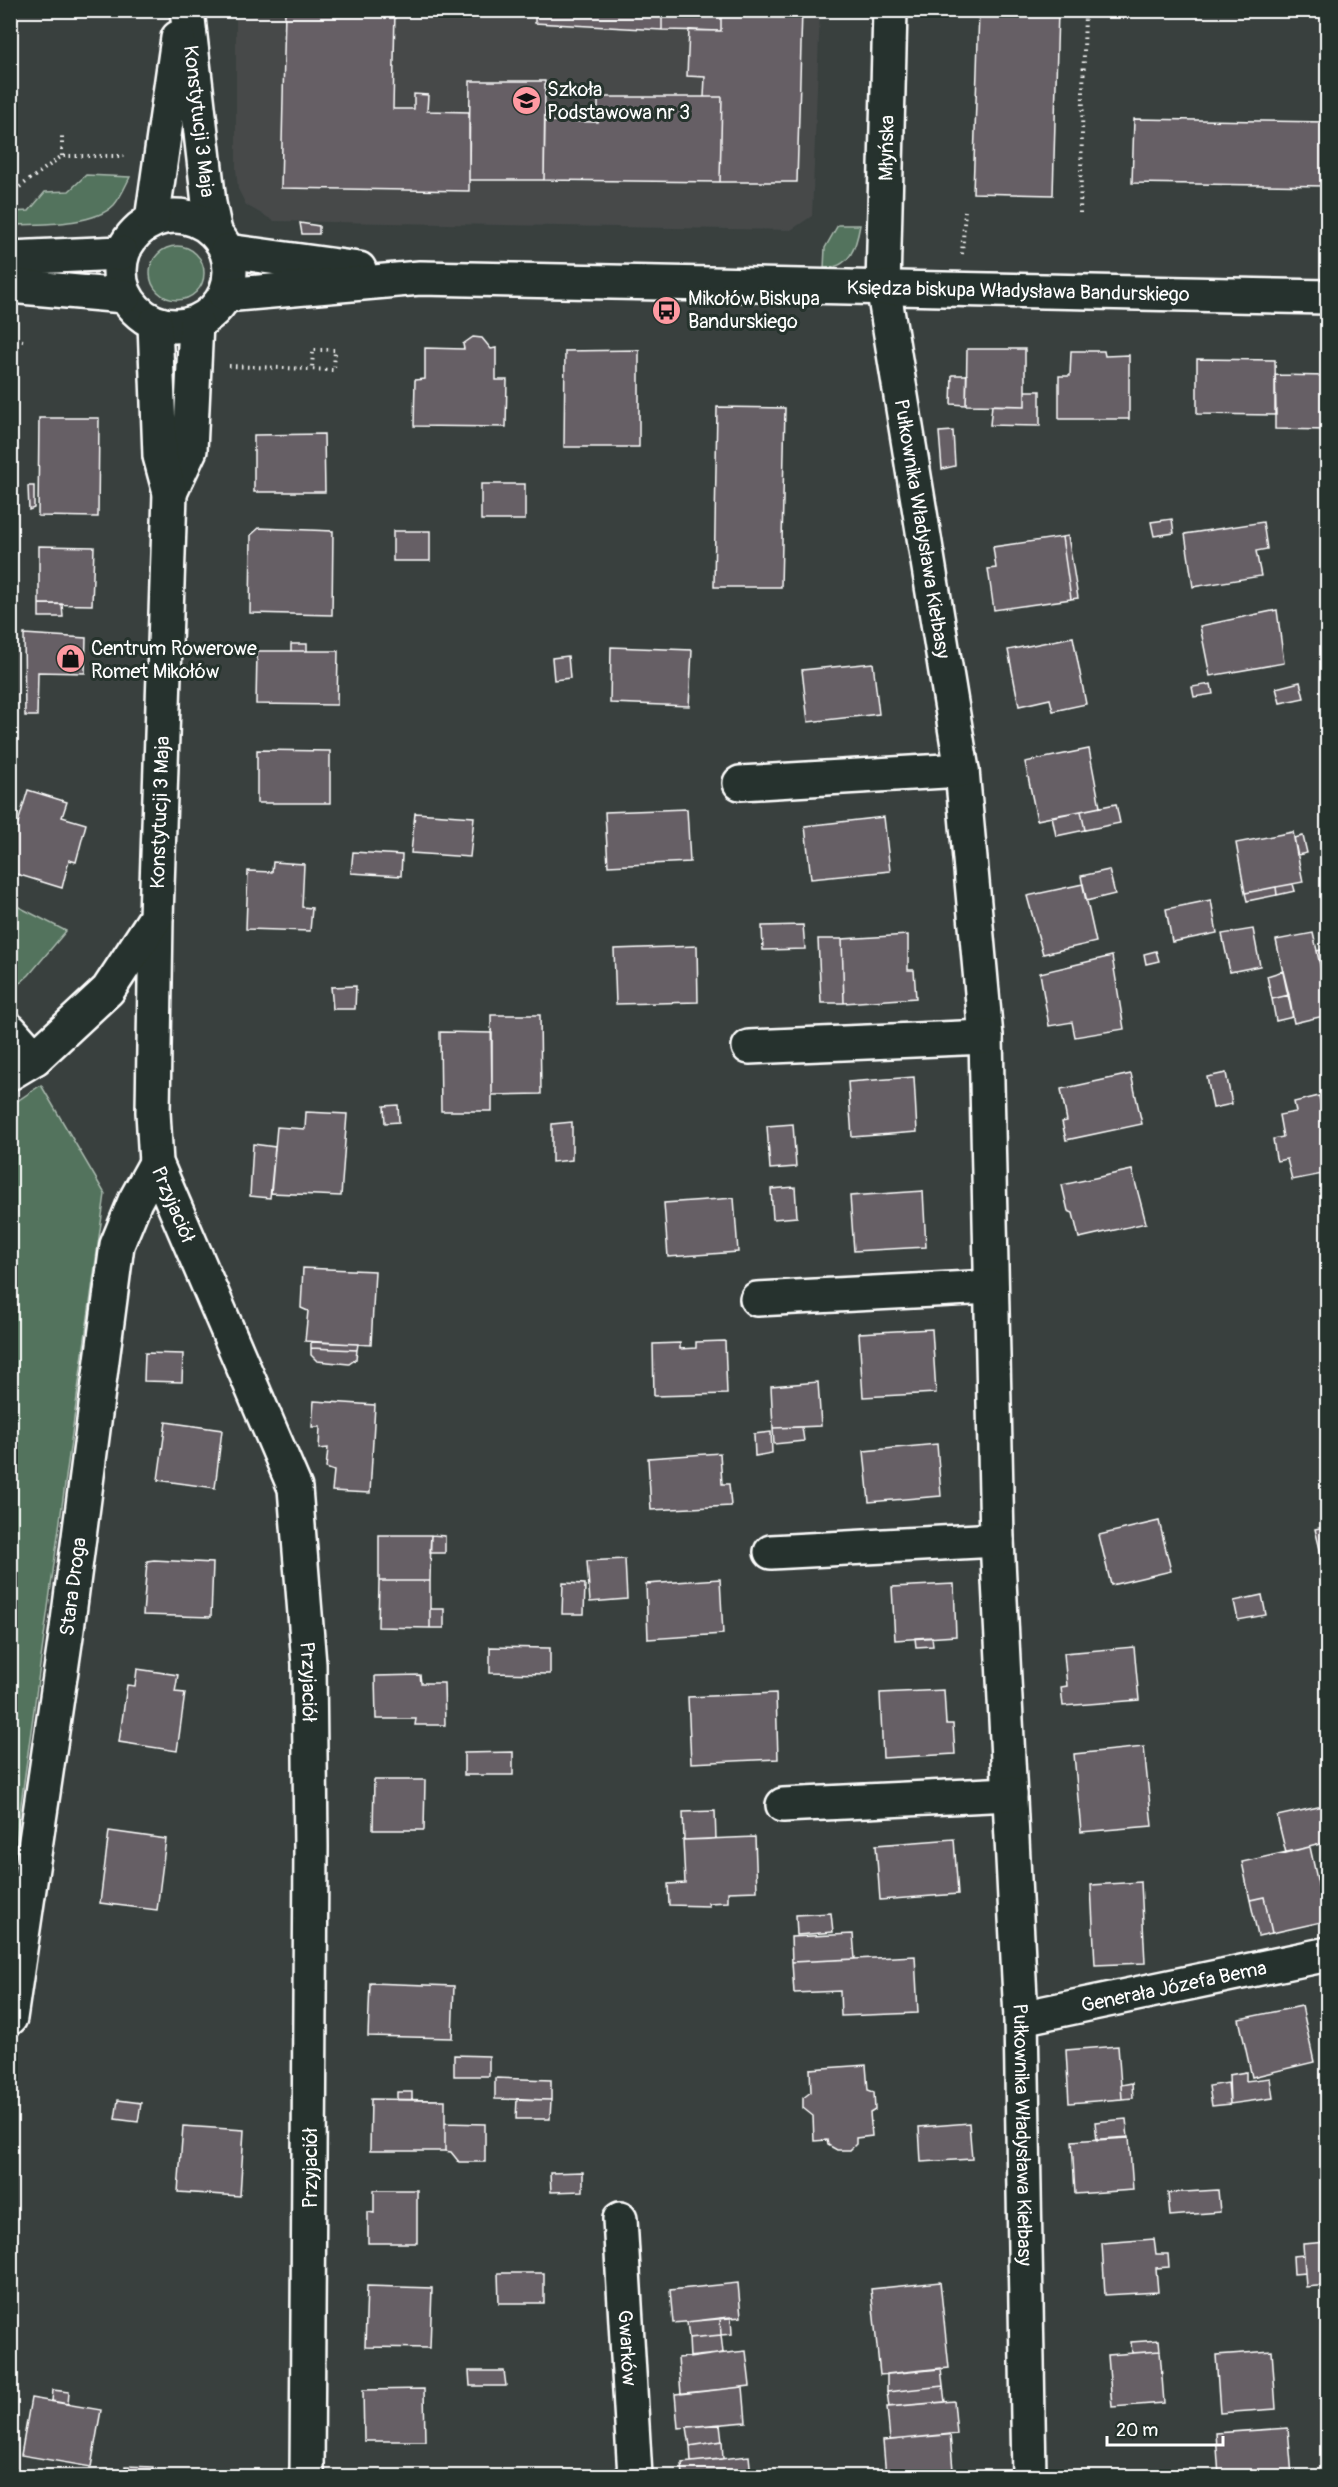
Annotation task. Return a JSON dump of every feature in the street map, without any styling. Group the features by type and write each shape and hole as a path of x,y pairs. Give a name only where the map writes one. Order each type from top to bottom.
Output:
{"street":[{"name":"Konstytucji 3 Maja","path":"152,220 182,10"},
{"name":"Konstytucji 3 Maja","path":"187,10 209,203 221,242"},
{"name":"Młyńska","path":"883,286 890,10"},
{"path":"174,215 196,219 221,242 231,274 225,295 213,312 196,323 175,327 155,324 137,313 124,296 118,276 121,253 133,233 152,220 174,215"},
{"name":"Księdza biskupa Władysława Bandurskiego","path":"221,242 420,278"},
{"path":"10,258 121,253"},
{"name":"Księdza biskupa Władysława Bandurskiego","path":"225,295 420,278 1328,297"},
{"path":"10,286 124,296"},
{"name":"Pułkownika Władysława Kiełbasy","path":"883,286 962,770 986,1037 998,1540 1021,2018 1029,2476"},
{"name":"Konstytucji 3 Maja","path":"170,493 190,450 196,323"},
{"name":"Konstytucji 3 Maja","path":"23,1065 108,990 156,917 170,493 160,456 155,324"},
{"path":"740,783 962,770"},
{"name":"Przyjaciół","path":"156,917 153,1112 156,1163 295,1488 309,1664 310,1721 307,2476"},
{"path":"10,1030 23,1065"},
{"path":"749,1047 986,1037"},
{"name":"Stara Droga","path":"10,2018 67,1629 117,1245 135,1201 156,1163"},
{"path":"757,1299 991,1287"},
{"path":"771,1552 998,1540"},
{"path":"783,1805 1010,1794"},
{"name":"Generała Józefa Bema","path":"1021,2018 1328,1954"},
{"name":"Gwarków","path":"620,2219 635,2476"}],"path":[{"path":"1080,213 1085,13 1107,10"},
{"path":"62,132 62,156"},
{"path":"10,194 62,156 110,156"},
{"path":"10,339 23,341"},
{"path":"225,366 334,370 335,350 313,350 312,369"}],"shaded area":[{"name":"Szkoła Podstawowa nr 3","path":"535,10 535,23 689,30 721,11 820,11 812,216 791,230 274,221 246,205 238,189 236,169 236,11"}],"green space":[{"path":"86,175 130,177 114,205 93,217 50,224 11,225 11,212 29,211 45,192 69,191"},
{"path":"838,225 860,225 854,249 840,265 824,268 825,248"},
{"path":"172,246 182,246 192,250 200,258 204,273 200,288 192,296 182,300 172,300 162,296 154,288 150,278 150,268 154,258 162,250"},
{"path":"11,903 66,931 29,975 11,991"},
{"path":"41,1085 105,1194 11,1876 10,1106"}],"building":[{"path":"285,10 395,10 393,109 414,109 414,94 428,95 427,111 469,112 469,191 281,188"},
{"path":"535,10 662,10 662,30 535,23"},
{"path":"662,10 721,10 721,31 662,30"},
{"path":"721,10 802,10 797,182 720,182 722,97 704,97 705,77 687,76 689,30 721,31"},
{"path":"979,10 1058,10 1053,195 973,193"},
{"path":"470,81 545,81 544,180 469,180"},
{"path":"598,97 722,97 720,182 544,180 545,121 598,122"},
{"path":"1134,119 1326,122 1325,186 1132,183"},
{"path":"300,223 319,226 319,234 302,234"},
{"path":"473,337 482,338 491,349 496,348 496,380 507,380 506,427 414,426 415,380 425,379 425,348 464,349 463,344"},
{"path":"967,349 1025,349 1025,406 966,405"},
{"path":"639,350 639,447 564,447 565,351"},
{"path":"1071,351 1104,351 1105,356 1129,355 1129,419 1059,419 1059,376 1070,376"},
{"path":"1197,359 1275,360 1276,415 1197,414"},
{"path":"952,375 967,375 966,405 951,404"},
{"path":"1275,375 1328,376 1328,430 1275,429"},
{"path":"1025,391 1040,391 1040,426 990,425 992,405 1025,406"},
{"path":"717,407 785,408 781,587 714,587"},
{"path":"39,418 99,418 98,517 38,516"},
{"path":"953,431 955,466 942,469 939,432"},
{"path":"324,434 325,492 254,492 254,435"},
{"path":"481,484 525,484 525,520 481,520"},
{"path":"28,486 34,486 34,508 29,510"},
{"path":"1172,519 1174,533 1154,536 1151,522"},
{"path":"1263,522 1267,549 1256,551 1261,576 1193,587 1185,534"},
{"path":"259,528 333,531 332,615 250,613 251,535"},
{"path":"393,531 430,531 430,561 393,561"},
{"path":"1068,536 1078,598 1071,599 1062,537"},
{"path":"1062,537 1071,599 994,610 988,569 996,568 993,547"},
{"path":"39,546 94,547 92,605 39,604"},
{"path":"39,604 62,604 63,617 39,617"},
{"path":"1277,610 1284,663 1210,676 1200,626"},
{"path":"24,634 86,638 85,673 38,672 37,716 25,716"},
{"path":"1073,637 1086,704 1053,711 1050,699 1019,706 1008,650"},
{"path":"291,644 307,644 307,651 291,651"},
{"path":"611,647 692,650 689,706 610,703"},
{"path":"257,651 338,651 337,705 256,704"},
{"path":"568,656 570,678 554,680 552,658"},
{"path":"873,663 879,714 808,722 802,670"},
{"path":"1300,682 1304,698 1280,703 1276,688"},
{"path":"1211,684 1213,694 1194,697 1192,687"},
{"path":"1089,749 1100,807 1037,820 1025,762"},
{"path":"257,750 330,751 330,803 257,803"},
{"path":"28,790 67,802 62,817 86,824 76,862 69,860 62,888 10,872 10,849"},
{"path":"1116,804 1120,823 1085,830 1081,811"},
{"path":"687,809 690,862 608,866 605,812"},
{"path":"1081,811 1085,830 1056,836 1052,816"},
{"path":"415,813 474,817 470,857 411,853"},
{"path":"884,817 890,871 811,879 805,826"},
{"path":"1293,832 1303,882 1245,893 1236,843"},
{"path":"1303,836 1307,853 1297,855 1294,838"},
{"path":"353,852 402,855 401,876 351,873"},
{"path":"273,862 304,864 302,907 312,908 310,931 246,929 248,871 272,872"},
{"path":"1109,870 1115,894 1086,901 1081,876"},
{"path":"1083,884 1096,942 1043,954 1027,896"},
{"path":"1293,884 1295,891 1277,895 1276,887"},
{"path":"1276,887 1277,895 1247,901 1245,893"},
{"path":"1211,900 1217,933 1172,942 1166,909"},
{"path":"803,925 805,949 763,950 762,926"},
{"path":"1253,929 1260,966 1230,972 1222,934"},
{"path":"1313,933 1328,999 1328,1015 1294,1023 1276,940"},
{"path":"908,935 908,970 914,970 916,998 844,1003 842,939"},
{"path":"818,939 842,939 844,1003 821,1003"},
{"path":"697,946 698,1002 616,1004 614,949"},
{"path":"1328,948 1328,968 1321,970 1317,951"},
{"path":"1156,951 1159,961 1146,964 1144,954"},
{"path":"1112,956 1124,1029 1075,1037 1072,1022 1049,1026 1040,973"},
{"path":"1283,971 1289,995 1272,999 1267,976"},
{"path":"356,986 355,1009 333,1009 331,987"},
{"path":"1289,995 1293,1017 1276,1021 1272,999"},
{"path":"491,1015 540,1015 541,1094 492,1095"},
{"path":"440,1032 492,1033 492,1111 441,1111"},
{"path":"1226,1073 1232,1104 1213,1108 1207,1077"},
{"path":"1131,1074 1142,1124 1066,1140 1062,1122 1067,1121 1061,1089"},
{"path":"914,1077 917,1132 852,1137 848,1082"},
{"path":"1319,1096 1321,1107 1328,1106 1328,1173 1292,1180 1287,1159 1277,1161 1276,1158 1273,1139 1283,1137 1279,1115 1296,1112 1294,1102"},
{"path":"398,1105 399,1122 385,1123 384,1106"},
{"path":"306,1112 347,1114 341,1196 271,1193 277,1127 305,1129"},
{"path":"572,1122 572,1160 552,1162 552,1124"},
{"path":"793,1124 796,1167 770,1169 767,1126"},
{"path":"253,1144 275,1147 270,1198 250,1196"},
{"path":"1132,1170 1146,1223 1079,1238 1073,1213 1068,1211 1062,1185"},
{"path":"795,1187 797,1217 773,1219 771,1189"},
{"path":"923,1191 926,1247 854,1251 850,1196"},
{"path":"734,1198 738,1252 668,1257 664,1203"},
{"path":"303,1268 375,1271 371,1345 305,1341 308,1311 301,1308"},
{"path":"932,1329 936,1393 863,1397 859,1333"},
{"path":"725,1341 727,1394 654,1396 653,1344 680,1343 680,1349 696,1348 696,1342"},
{"path":"311,1342 358,1344 357,1350 311,1348"},
{"path":"311,1348 357,1350 356,1359 349,1364 317,1361 311,1355"},
{"path":"145,1353 183,1354 182,1382 144,1381"},
{"path":"818,1382 821,1426 773,1428 771,1386"},
{"path":"314,1401 375,1405 370,1493 332,1491 334,1471 326,1468 328,1448 319,1449 320,1427 312,1427"},
{"path":"166,1422 222,1430 215,1488 158,1480"},
{"path":"802,1427 804,1441 774,1444 773,1428"},
{"path":"771,1432 772,1453 755,1456 754,1434"},
{"path":"937,1444 941,1496 869,1502 864,1451"},
{"path":"720,1453 722,1484 729,1484 731,1506 651,1510 648,1458"},
{"path":"1159,1521 1171,1571 1111,1585 1099,1535"},
{"path":"1328,1526 1328,1582 1315,1529"},
{"path":"379,1535 431,1535 430,1581 379,1581"},
{"path":"431,1535 445,1536 445,1553 430,1553"},
{"path":"625,1559 627,1599 590,1602 587,1561"},
{"path":"147,1561 213,1563 211,1617 143,1615"},
{"path":"720,1579 723,1634 648,1639 646,1584"},
{"path":"379,1581 430,1581 430,1628 378,1627"},
{"path":"563,1583 585,1584 584,1614 562,1614"},
{"path":"954,1584 956,1636 895,1640 892,1587"},
{"path":"1262,1595 1266,1615 1238,1620 1234,1601"},
{"path":"430,1609 444,1609 444,1628 430,1628"},
{"path":"932,1637 933,1646 916,1647 915,1638"},
{"path":"490,1647 550,1648 550,1674 490,1673"},
{"path":"1134,1647 1139,1700 1063,1706 1061,1687 1067,1686 1064,1653"},
{"path":"137,1669 178,1675 175,1692 185,1693 177,1751 119,1742 127,1685 135,1686"},
{"path":"420,1675 421,1683 444,1683 445,1725 415,1725 416,1719 376,1719 375,1676"},
{"path":"944,1690 946,1724 953,1724 955,1754 883,1758 880,1693"},
{"path":"776,1693 778,1759 691,1763 688,1697"},
{"path":"1144,1747 1152,1826 1081,1832 1074,1754"},
{"path":"513,1752 513,1775 464,1775 464,1753"},
{"path":"374,1780 425,1780 424,1830 373,1830"},
{"path":"1323,1806 1328,1842 1286,1853 1277,1816"},
{"path":"715,1811 716,1839 684,1840 683,1812"},
{"path":"109,1831 166,1839 157,1910 100,1903"},
{"path":"755,1837 757,1891 728,1892 728,1902 708,1903 709,1906 669,1905 668,1884 685,1883 683,1840"},
{"path":"954,1839 958,1894 880,1900 876,1845"},
{"path":"1310,1847 1326,1921 1272,1933 1264,1897 1250,1900 1242,1862"},
{"path":"1141,1882 1145,1963 1095,1965 1091,1885"},
{"path":"1264,1897 1272,1933 1258,1936 1250,1900"},
{"path":"831,1913 833,1932 797,1935 796,1915"},
{"path":"853,1934 855,1959 792,1962 791,1937"},
{"path":"915,1956 918,2013 841,2016 840,1991 794,1993 792,1962"},
{"path":"370,1983 454,1986 452,2038 368,2036"},
{"path":"1302,2006 1314,2062 1252,2077 1239,2019"},
{"path":"1118,2046 1122,2099 1069,2103 1066,2050"},
{"path":"454,2055 489,2056 489,2076 454,2076"},
{"path":"866,2065 868,2090 874,2092 875,2110 870,2113 872,2136 856,2138 856,2144 850,2150 837,2150 828,2145 827,2140 814,2141 813,2116 803,2108 803,2098 811,2092 810,2069"},
{"path":"1246,2072 1246,2081 1270,2078 1273,2098 1230,2104 1229,2075"},
{"path":"495,2078 551,2080 551,2100 495,2099"},
{"path":"1132,2083 1133,2098 1122,2099 1121,2085"},
{"path":"1228,2083 1230,2104 1212,2106 1209,2086"},
{"path":"397,2092 412,2092 412,2100 397,2100"},
{"path":"371,2099 445,2100 445,2151 370,2151"},
{"path":"517,2099 551,2100 550,2119 516,2119"},
{"path":"118,2100 141,2103 138,2122 115,2119"},
{"path":"1126,2119 1128,2138 1097,2140 1095,2122"},
{"path":"445,2123 485,2124 485,2162 459,2162 451,2152 445,2151"},
{"path":"969,2123 972,2159 921,2162 919,2127"},
{"path":"183,2126 244,2130 240,2196 178,2192"},
{"path":"1129,2137 1133,2190 1075,2194 1072,2141"},
{"path":"583,2172 583,2191 551,2192 550,2173"},
{"path":"374,2190 417,2190 417,2243 368,2243 368,2212 374,2213"},
{"path":"1218,2190 1220,2212 1170,2216 1168,2193"},
{"path":"1154,2239 1156,2254 1168,2254 1169,2267 1156,2268 1158,2292 1105,2295 1102,2243"},
{"path":"1328,2242 1328,2285 1306,2287 1303,2244"},
{"path":"1304,2255 1305,2273 1294,2274 1293,2256"},
{"path":"498,2273 544,2273 544,2303 499,2303"},
{"path":"940,2282 949,2368 880,2375 871,2289"},
{"path":"738,2283 741,2317 673,2323 670,2290"},
{"path":"367,2286 432,2288 430,2348 365,2347"},
{"path":"731,2317 732,2334 721,2335 720,2318"},
{"path":"720,2318 721,2335 689,2338 687,2322"},
{"path":"721,2335 723,2353 690,2358 689,2338"},
{"path":"1159,2340 1160,2351 1132,2353 1131,2342"},
{"path":"746,2351 750,2386 681,2394 678,2358"},
{"path":"1160,2351 1164,2403 1112,2407 1108,2355"},
{"path":"1272,2351 1276,2409 1220,2413 1216,2355"},
{"path":"941,2368 943,2386 887,2392 887,2374"},
{"path":"469,2371 504,2371 506,2386 470,2386"},
{"path":"943,2386 945,2402 889,2407 887,2392"},
{"path":"743,2387 746,2422 678,2428 675,2394"},
{"path":"424,2389 425,2441 364,2441 363,2390"},
{"path":"53,2390 69,2392 68,2404 52,2401"},
{"path":"31,2398 101,2410 91,2467 21,2455"},
{"path":"954,2401 957,2434 890,2440 887,2407"},
{"path":"720,2424 722,2441 690,2446 687,2427"},
{"path":"1288,2428 1292,2476 1219,2476 1216,2433"},
{"path":"950,2434 953,2470 886,2476 883,2441"},
{"path":"722,2441 723,2459 691,2462 690,2446"},
{"path":"749,2456 751,2476 683,2476 682,2463"},
{"path":"125,2466 153,2467 153,2476 125,2476"},
{"path":"945,2471 946,2476 913,2476 913,2474"},
{"path":"433,2474 433,2476 382,2476"}],"place":[{"name":"Szkoła Podstawowa nr 3","path":"526,100"},
{"name":"Mikołów Biskupa Bandurskiego","path":"667,310"},
{"name":"Centrum Rowerowe Romet Mikołów","path":"70,659"}]}
